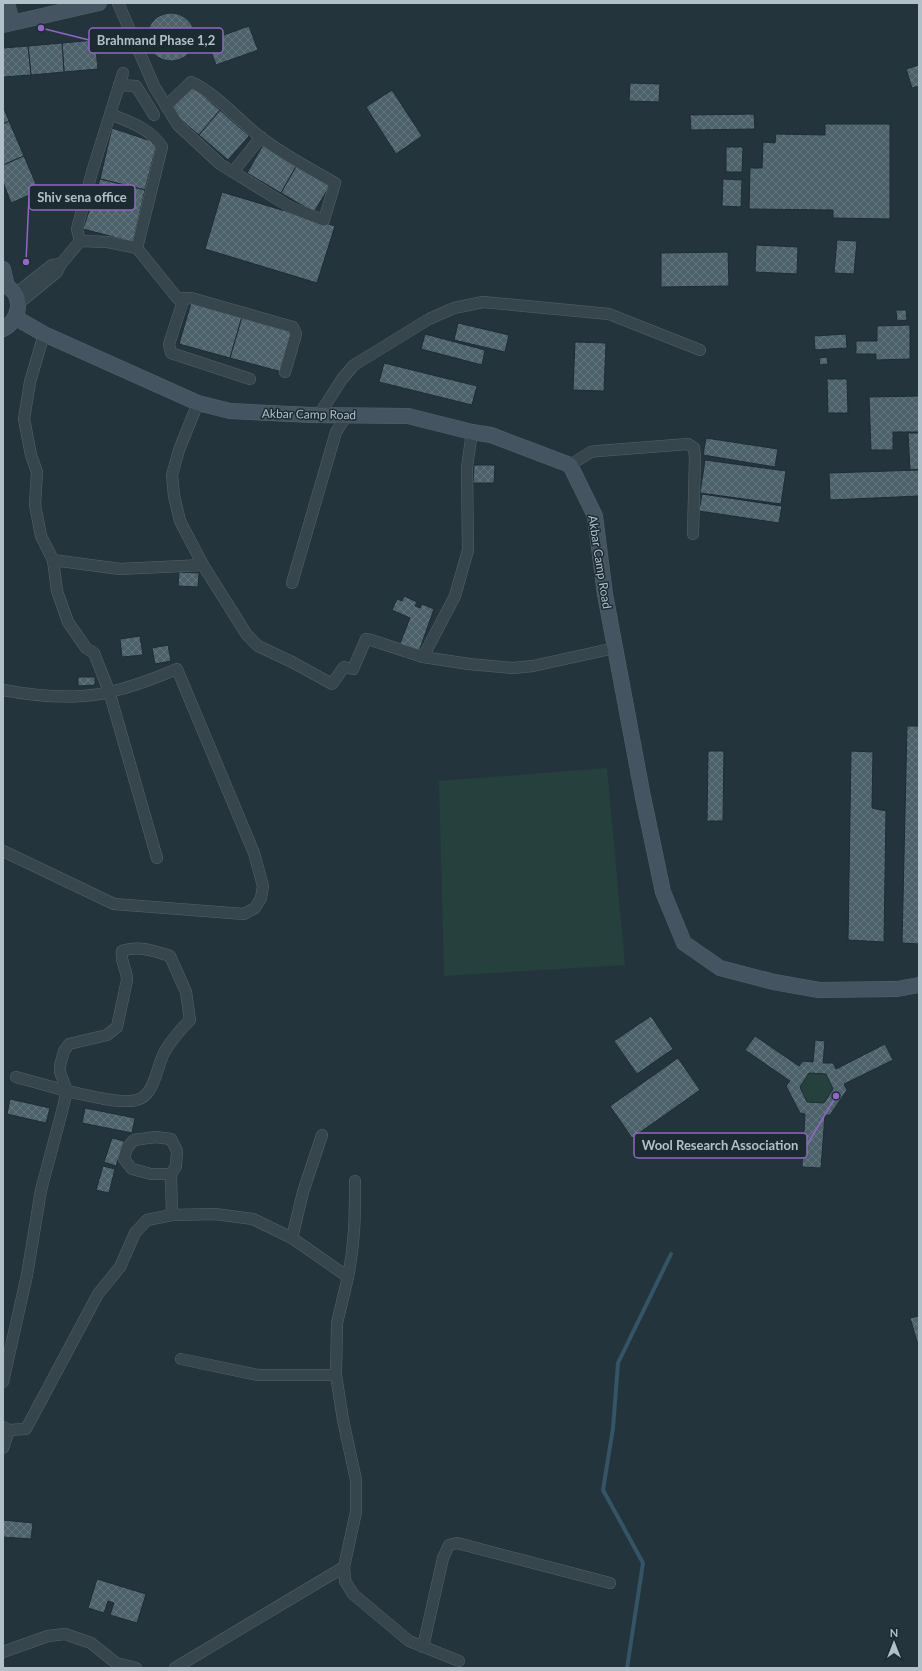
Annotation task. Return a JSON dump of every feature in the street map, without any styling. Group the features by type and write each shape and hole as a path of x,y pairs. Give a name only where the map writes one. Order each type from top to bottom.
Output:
{"street":[{"path":"8,3 7,24 96,3"},
{"path":"118,3 154,86 166,106 178,125 220,164 290,208 324,220 335,183 282,153 261,138 204,88 191,82 166,106"},
{"path":"80,241 77,229 123,73"},
{"path":"119,85 136,86 154,114"},
{"path":"110,114 141,126 157,139 162,147 138,248"},
{"path":"233,172 261,138"},
{"path":"80,241 108,242 138,248 178,298 191,298 293,327 296,334 285,372"},
{"path":"12,298 52,265 61,264 80,241"},
{"path":"3,269 12,298 10,326 3,329"},
{"name":"Akbar Camp Road","path":"12,298 44,334 198,403 230,411 319,415 347,414 408,416 472,432 491,435 570,465 595,516 605,594 614,648 642,797 663,892 684,942 720,968 774,982 818,990 897,989 919,985"},
{"path":"184,298 169,344 171,353 250,379"},
{"path":"319,415 342,379 354,365 429,319 454,308 483,302 609,314 700,350"},
{"path":"44,334 30,382 24,419 37,472 35,505 41,536 53,560 57,591 68,622 86,648 94,653 109,691 157,858"},
{"path":"198,403 179,450 172,474 174,496 180,521 203,565 247,635 258,646 292,662 332,684 344,668 353,669 366,640 371,640 423,657 469,664 513,668 533,666 614,648"},
{"path":"292,583 336,432 347,414"},
{"path":"423,657 455,596 468,550 467,467 472,432"},
{"path":"570,465 591,452 688,444 694,448 695,457 693,534"},
{"path":"53,560 120,570 203,565"},
{"path":"3,690 40,696 84,696 151,680 177,669 254,853 263,886 261,898 255,908 244,914 228,914 199,910 114,904 3,851"},
{"path":"3,1382 27,1275 41,1190 67,1091 60,1072 64,1051 69,1044 107,1035 117,1027 127,980 127,974 121,957 122,951 130,948 143,948 170,956 186,992 190,1020 165,1051 152,1087 147,1094 140,1099 131,1101 85,1095 67,1091 16,1077"},
{"path":"292,1238 303,1192 322,1135"},
{"path":"172,1174 152,1174 132,1169 124,1159 127,1148 134,1140 155,1137 171,1139 177,1151 176,1166 172,1174 172,1214"},
{"path":"355,1181 356,1226 353,1250 337,1323 336,1375 343,1420 356,1480 356,1512 344,1567 345,1581 353,1594 409,1641 459,1661"},
{"path":"3,1448 6,1429 26,1429 98,1294 120,1267 135,1232 147,1220 172,1214 215,1214 253,1219 292,1238 348,1277"},
{"path":"181,1359 258,1375 336,1375"},
{"path":"424,1647 443,1558 449,1545 457,1543 610,1583"},
{"path":"175,1668 344,1567"},
{"path":"3,1652 48,1636 65,1634 90,1643 116,1663 136,1668"}],"green space":[{"path":"607,768 625,965 444,976 439,781"},
{"path":"809,1073 826,1074 833,1089 824,1103 807,1102 800,1087"}],"building":[{"path":"171,13 180,15 188,20 193,28 195,37 193,46 188,54 180,59 171,61 162,59 154,54 149,46 147,37 149,28 154,20 162,15"},
{"path":"249,26 258,50 216,65 207,41"},
{"path":"95,40 98,69 64,72 62,43"},
{"path":"62,43 64,72 31,75 28,46"},
{"path":"28,46 31,75 3,77 3,48"},
{"path":"919,65 919,86 912,88 906,69"},
{"path":"630,83 660,84 659,102 629,101"},
{"path":"191,85 220,110 199,135 170,110"},
{"path":"392,90 422,136 396,154 366,107"},
{"path":"3,106 9,121 3,124"},
{"path":"220,110 249,136 228,160 199,135"},
{"path":"754,114 755,129 691,130 690,115"},
{"path":"9,121 24,156 3,165 3,124"},
{"path":"825,124 890,124 890,219 833,218 833,210 749,209 750,168 762,168 763,142 775,143 776,134 825,135"},
{"path":"112,128 157,143 145,190 100,179"},
{"path":"263,145 297,165 281,193 247,173"},
{"path":"726,147 743,147 742,172 726,172"},
{"path":"24,156 39,191 11,203 3,182 3,165"},
{"path":"297,165 331,184 314,212 281,193"},
{"path":"100,179 145,190 133,242 83,229"},
{"path":"723,179 742,180 741,207 722,206"},
{"path":"222,192 335,226 317,283 205,249"},
{"path":"837,240 857,241 854,274 834,273"},
{"path":"756,245 798,247 797,274 755,272"},
{"path":"728,252 729,286 661,287 661,253"},
{"path":"191,303 242,317 230,358 179,344"},
{"path":"896,310 906,310 907,320 897,321"},
{"path":"242,317 293,331 282,372 230,358"},
{"path":"458,323 509,335 505,352 454,340"},
{"path":"910,325 910,359 876,360 876,354 856,354 856,341 877,341 877,326"},
{"path":"425,334 485,350 482,365 421,349"},
{"path":"846,334 847,348 815,350 814,336"},
{"path":"575,342 606,343 604,391 573,390"},
{"path":"827,357 828,364 820,365 819,358"},
{"path":"384,363 477,386 472,405 379,382"},
{"path":"827,379 847,379 848,413 828,413"},
{"path":"919,396 919,432 893,432 893,450 871,450 869,397"},
{"path":"908,433 919,433 919,469 910,470"},
{"path":"706,438 778,449 775,467 703,455"},
{"path":"705,460 786,471 781,504 700,493"},
{"path":"474,465 495,465 494,483 473,483"},
{"path":"919,470 919,496 830,500 829,473"},
{"path":"702,494 782,506 779,523 699,511"},
{"path":"179,572 199,573 198,587 178,586"},
{"path":"404,596 417,602 415,606 420,608 422,604 434,609 418,654 399,646 410,618 392,610 397,599 402,601"},
{"path":"140,636 143,655 122,657 120,639"},
{"path":"168,645 171,661 155,664 152,648"},
{"path":"78,677 95,677 95,685 78,686"},
{"path":"907,726 919,726 919,944 902,943"},
{"path":"708,751 724,751 723,821 707,821"},
{"path":"851,751 873,752 872,808 886,811 884,942 848,940"},
{"path":"651,1016 673,1049 637,1074 614,1041"},
{"path":"755,1036 799,1066 803,1061 813,1062 815,1040 825,1041 823,1063 833,1063 836,1069 885,1044 893,1060 844,1084 847,1090 830,1115 825,1115 821,1168 802,1167 805,1114 800,1113 786,1086 790,1081 745,1050","holes":["809,1073 826,1074 833,1089 824,1103 807,1102 800,1087"]},
{"path":"678,1058 700,1090 632,1138 610,1106"},
{"path":"10,1099 50,1108 46,1123 7,1114"},
{"path":"85,1108 135,1118 132,1133 82,1123"},
{"path":"112,1138 124,1141 116,1166 104,1162"},
{"path":"103,1166 115,1169 109,1193 96,1190"},
{"path":"919,1316 919,1348 910,1318"},
{"path":"3,1520 33,1523 31,1539 3,1537"},
{"path":"97,1579 146,1594 137,1623 110,1615 114,1603 108,1601 104,1613 88,1608"}],"waterway":[{"path":"627,1668 643,1563 603,1490 613,1428 618,1363 671,1254"}],"place":[{"name":"Brahmand Phase 1,2","path":"41,28"},
{"name":"Shiv sena office","path":"26,262"},
{"name":"Wool Research Association","path":"836,1096"}]}
